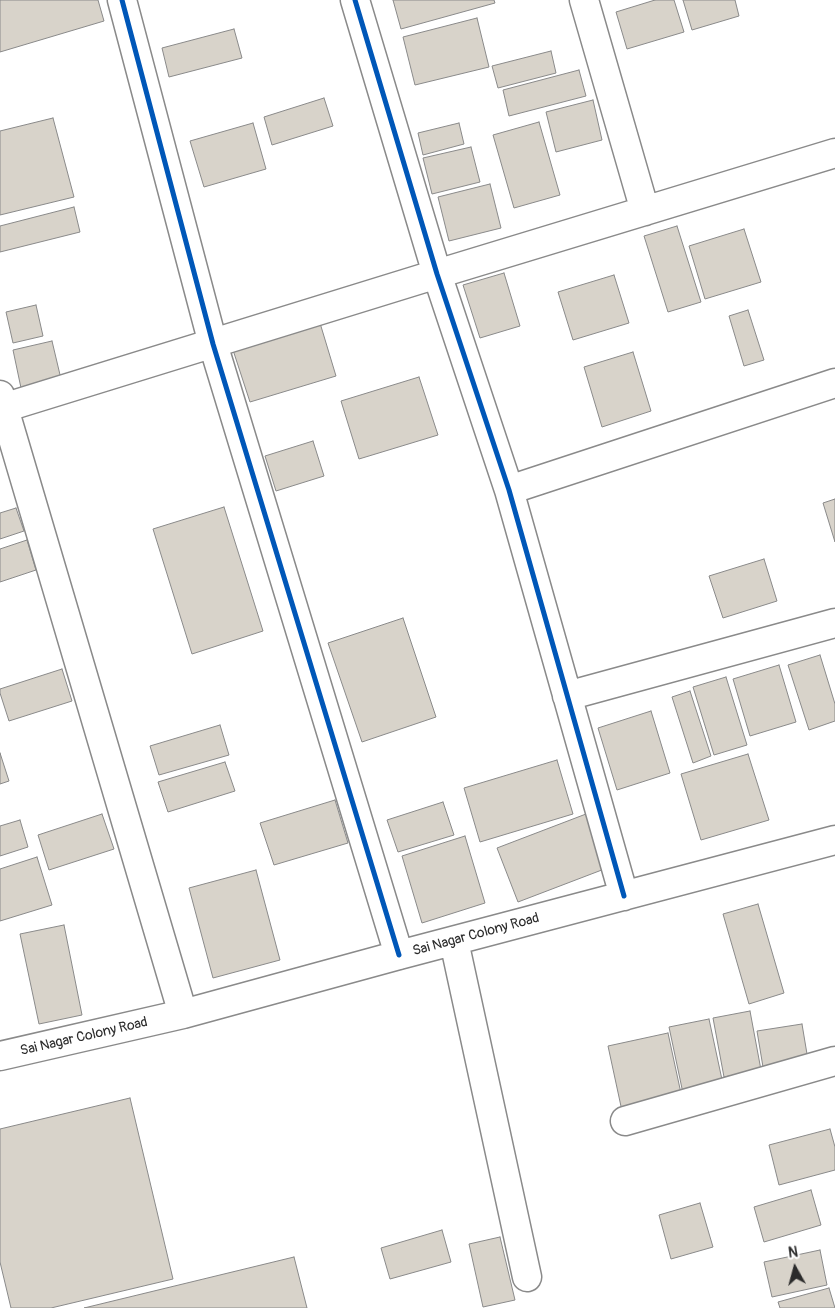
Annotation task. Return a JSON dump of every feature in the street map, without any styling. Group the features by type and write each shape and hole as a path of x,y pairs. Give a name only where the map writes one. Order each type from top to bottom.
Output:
{"street":[{"path":"122,0 213,344 399,955"},
{"path":"355,0 437,274 509,490 624,896"},
{"path":"584,0 645,211"},
{"path":"183,1014 1,404 213,344 835,153"},
{"path":"509,490 835,383"},
{"path":"567,696 835,623"},
{"name":"Sai Nagar Colony Road","path":"0,1056 183,1014 835,840"},
{"path":"454,941 527,1277"},
{"path":"626,1121 834,1063"}],"building":[{"path":"0,0 98,0 104,21 0,52"},
{"path":"393,0 494,0 495,3 401,29"},
{"path":"655,0 674,0 684,32 627,49 616,12"},
{"path":"683,0 735,0 739,16 692,30"},
{"path":"477,18 489,67 415,85 403,37"},
{"path":"234,29 242,58 169,77 162,48"},
{"path":"551,51 556,73 498,88 492,66"},
{"path":"579,70 586,96 509,116 503,90"},
{"path":"324,98 333,126 272,145 264,117"},
{"path":"593,100 602,140 556,152 546,112"},
{"path":"53,118 74,197 0,215 0,131"},
{"path":"539,122 560,195 514,208 493,135"},
{"path":"253,123 266,169 204,187 190,141"},
{"path":"459,123 464,144 423,155 418,133"},
{"path":"471,147 480,182 432,194 423,158"},
{"path":"490,184 501,228 449,241 438,197"},
{"path":"74,207 80,232 0,252 0,226"},
{"path":"677,226 701,302 668,312 644,236"},
{"path":"744,229 761,282 705,299 689,246"},
{"path":"504,273 520,326 480,338 463,285"},
{"path":"614,275 629,323 573,340 558,292"},
{"path":"36,305 43,336 13,343 6,312"},
{"path":"748,310 764,360 744,366 729,316"},
{"path":"320,323 336,376 250,402 233,350"},
{"path":"52,341 61,379 21,388 13,350"},
{"path":"633,352 651,411 602,427 584,367"},
{"path":"419,377 438,435 359,459 341,401"},
{"path":"313,441 324,476 276,491 265,456"},
{"path":"835,499 835,542 823,503"},
{"path":"224,507 263,631 192,654 153,529"},
{"path":"16,508 24,531 0,539 0,513"},
{"path":"27,540 36,570 0,582 0,549"},
{"path":"764,559 777,601 723,618 709,576"},
{"path":"403,618 436,717 362,742 328,643"},
{"path":"820,655 835,704 835,721 809,730 788,665"},
{"path":"779,665 796,722 750,736 733,679"},
{"path":"62,669 72,701 9,721 0,689"},
{"path":"726,677 747,745 714,755 693,687"},
{"path":"690,691 711,756 693,763 672,697"},
{"path":"651,711 670,773 617,790 598,728"},
{"path":"220,725 229,755 159,775 150,746"},
{"path":"0,753 9,781 0,784"},
{"path":"748,754 769,820 701,840 681,774"},
{"path":"557,760 573,814 480,842 464,788"},
{"path":"225,762 235,791 168,812 158,782"},
{"path":"335,800 348,843 274,865 260,823"},
{"path":"443,802 454,835 398,852 387,820"},
{"path":"102,814 114,849 49,870 38,835"},
{"path":"586,814 607,868 518,902 497,848"},
{"path":"20,820 28,847 0,856 0,826"},
{"path":"465,836 485,903 422,923 402,856"},
{"path":"37,857 52,905 0,921 0,869"},
{"path":"256,870 280,960 213,978 189,888"},
{"path":"758,904 784,993 749,1004 723,914"},
{"path":"64,925 82,1015 39,1024 20,934"},
{"path":"750,1011 761,1070 724,1077 713,1018"},
{"path":"709,1019 724,1089 684,1098 669,1027"},
{"path":"802,1024 808,1060 763,1067 757,1031"},
{"path":"668,1033 682,1098 622,1111 608,1046"},
{"path":"130,1098 173,1279 51,1308 11,1308 0,1262 0,1129"},
{"path":"830,1129 835,1147 835,1170 779,1185 769,1145"},
{"path":"811,1190 821,1225 764,1242 754,1207"},
{"path":"700,1203 713,1247 671,1259 659,1215"},
{"path":"442,1230 451,1262 390,1279 381,1248"},
{"path":"500,1237 515,1300 483,1307 469,1244"},
{"path":"820,1250 827,1285 772,1297 764,1262"},
{"path":"294,1257 307,1308 84,1308"},
{"path":"829,1288 835,1308 780,1308 778,1302"}],"cycle path":[{"path":"122,0 213,344 399,955"},
{"path":"355,0 437,274 509,490 624,896"}]}
